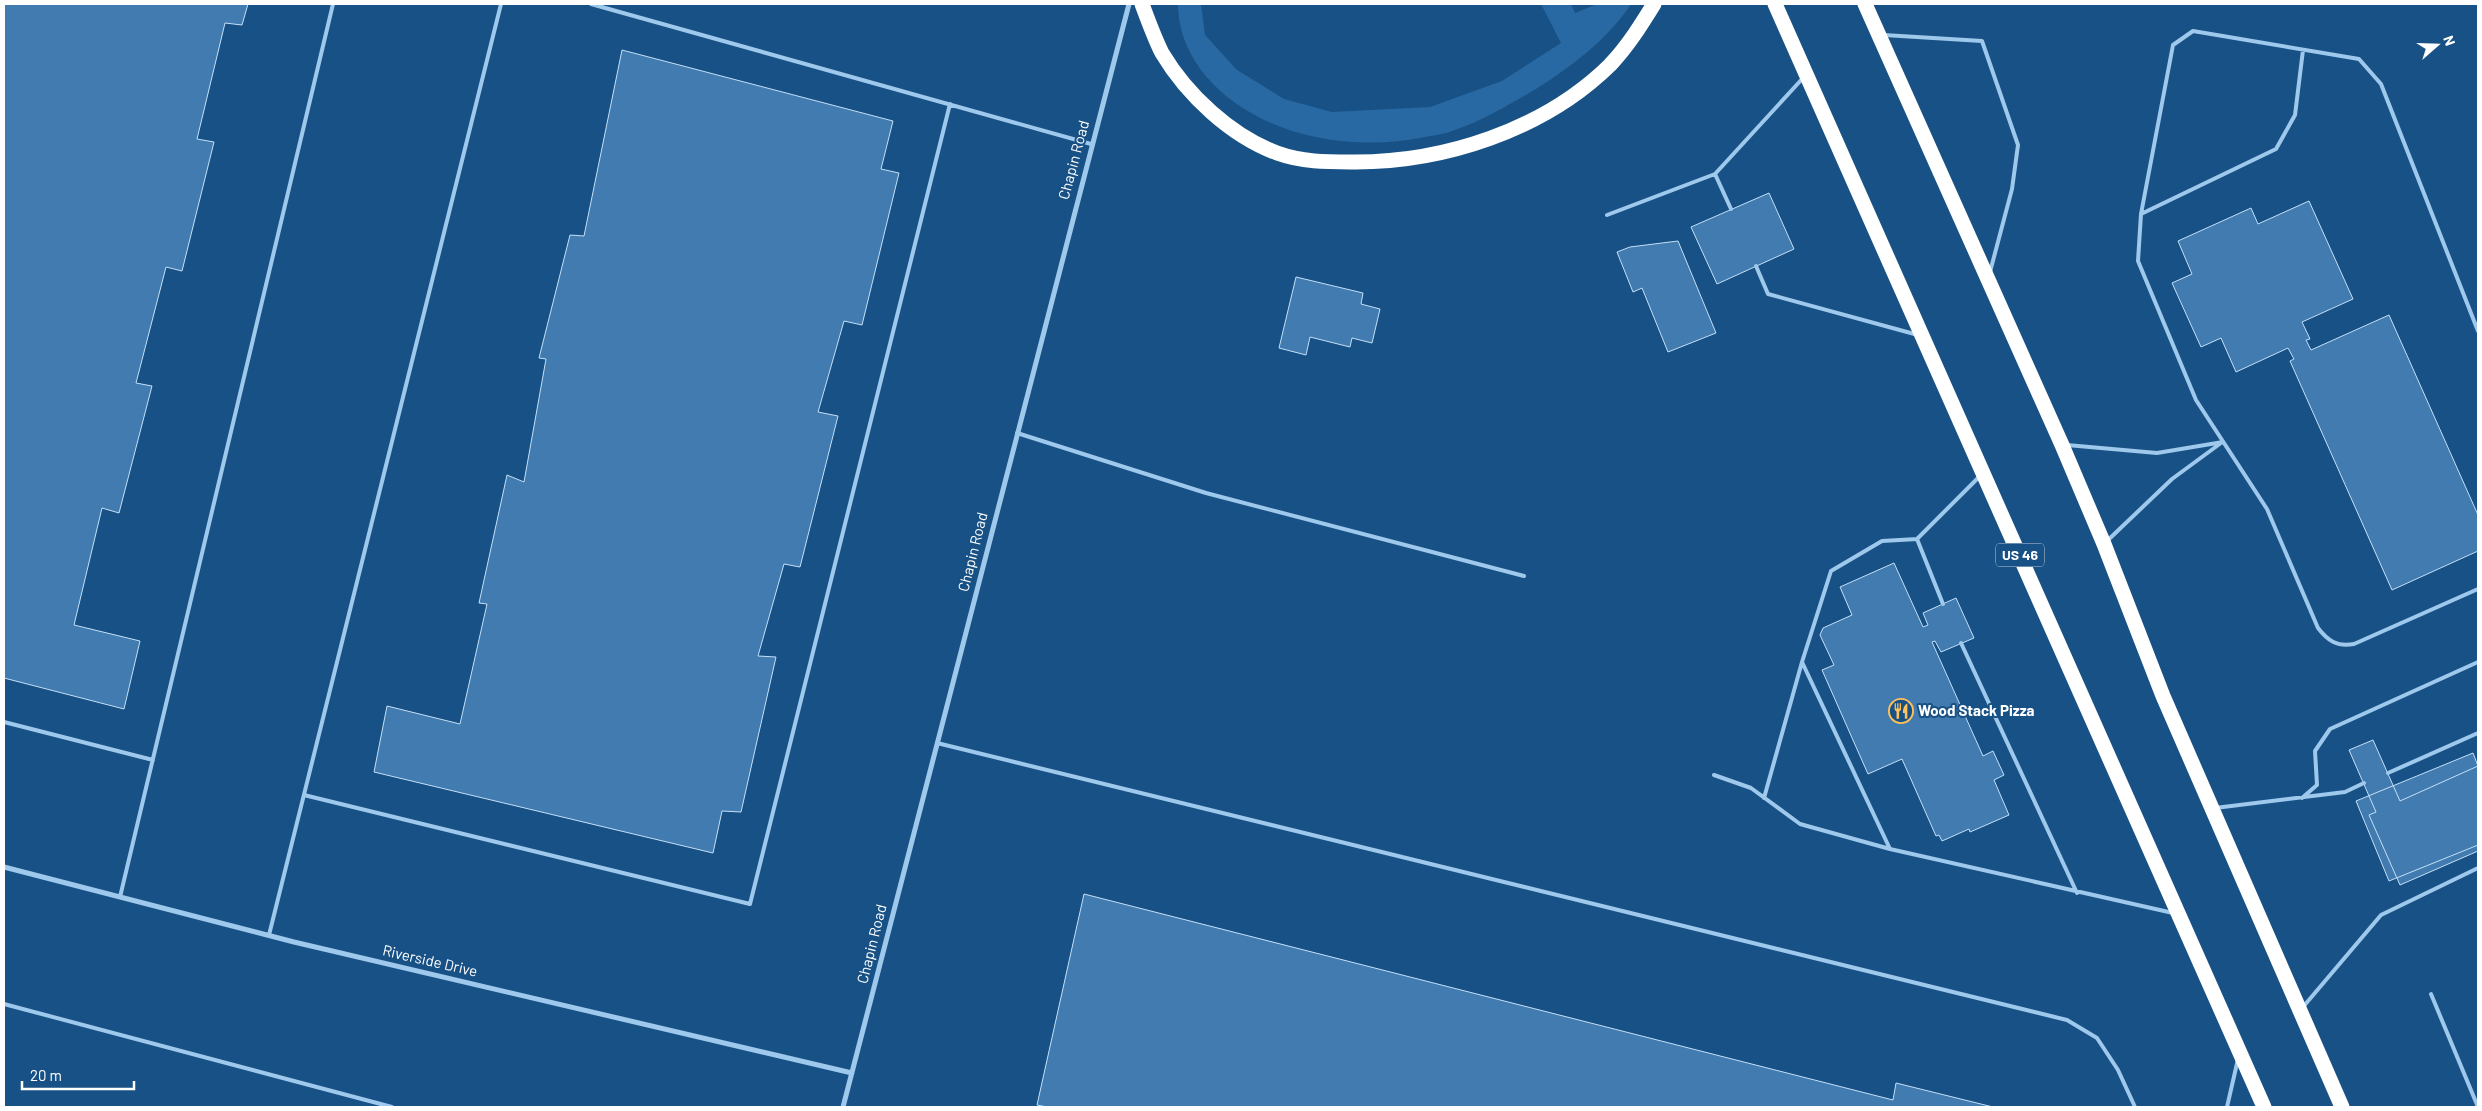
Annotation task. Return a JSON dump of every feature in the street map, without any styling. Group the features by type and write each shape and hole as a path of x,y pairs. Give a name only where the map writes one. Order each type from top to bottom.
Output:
{"highway":[{"path":"1142,4 1158,44 1176,73 1211,111 1246,138 1276,152 1301,160 1318,162 1378,162 1430,155 1471,144 1527,122 1572,96 1609,66 1629,44 1654,4"},
{"name":"US 46","path":"1775,4 1920,336 1983,473 2264,1107"},
{"path":"1865,4 1989,277 2062,445 2104,544 2163,696 2210,809 2342,1107"},
{"path":"1872,4 1879,34"}],"street":[{"name":"Chapin Road","path":"843,1107 1091,144 1129,4"},
{"name":"Riverside Drive","path":"4,867 269,935 852,1073"}],"lane":[{"path":"120,897 333,4"},
{"path":"269,935 501,4"},
{"path":"591,4 1091,144"},
{"path":"2478,331 2381,84 2359,59 2193,31 2173,45 2141,214 2138,261 2196,400 2267,509 2318,628 2333,642 2343,646 2354,644 2478,589"},
{"path":"1879,34 1982,41 2018,145 2012,190 1989,277"},
{"path":"2141,214 2276,150 2296,114 2303,50"},
{"path":"1607,215 1715,174 1806,75"},
{"path":"304,795 750,904 950,104"},
{"path":"1715,174 1731,210"},
{"path":"1756,266 1768,294 1920,336"},
{"path":"1017,433 1206,493 1524,576"},
{"path":"2062,445 2157,453 2223,442"},
{"path":"2104,544 2172,479 2223,442"},
{"path":"1764,798 1802,662 1831,571 1882,542 1917,539 1983,473"},
{"path":"1917,539 1943,604"},
{"path":"1961,644 2077,893"},
{"path":"1802,662 1890,849"},
{"path":"2302,798 2317,785 2315,752 2330,729 2478,662"},
{"path":"4,722 153,760"},
{"path":"2388,772 2478,733"},
{"path":"937,743 2067,1020 2097,1038 2118,1070 2135,1107"},
{"path":"1714,776 1751,788 1800,824 1890,849 2179,915"},
{"path":"2210,809 2345,792 2364,783"},
{"path":"2300,1010 2381,915 2478,868"},
{"path":"2431,994 2478,1107"},
{"path":"4,1006 392,1107"},
{"path":"2227,1107 2239,1052"}],"shaded area":[{"path":"1178,4 1201,4 1205,35 1237,70 1284,99 1332,112 1430,107 1502,81 1561,43 1541,4 1571,4 1575,13 1597,4 1631,4 1611,29 1575,62 1536,89 1497,111 1466,126 1425,137 1400,141 1350,142 1301,134 1277,126 1255,115 1222,93 1202,71 1187,47 1179,19"}],"building":[{"path":"4,4 248,4 242,25 225,23 197,139 214,142 182,271 166,267 136,383 152,386 119,513 102,508 74,625 140,641 124,709 4,678"},
{"path":"622,50 893,121 881,169 899,173 862,325 844,321 818,412 838,416 800,567 784,564 758,656 776,657 741,812 722,811 713,853 374,772 387,706 460,724 487,604 479,603 507,475 524,482 546,359 539,358 570,235 584,236"},
{"path":"1769,193 1794,249 1717,284 1691,227"},
{"path":"2309,201 2353,299 2302,322 2310,339 2306,340 2311,350 2389,315 2478,515 2478,551 2392,590 2290,361 2294,359 2288,348 2236,372 2221,338 2201,347 2172,283 2192,274 2178,241 2251,208 2258,224"},
{"path":"1678,241 1716,333 1668,352 1642,288 1633,292 1617,252 1630,247"},
{"path":"1296,277 1363,293 1361,304 1380,309 1372,343 1352,338 1350,347 1310,337 1306,355 1279,348"},
{"name":"Wood Stack Pizza","path":"1894,563 1923,627 1928,625 1923,613 1956,598 1974,638 1941,652 1935,641 1932,642 1983,756 1993,751 2004,775 1994,780 2009,815 1970,832 1969,829 1942,841 1939,835 1936,836 1902,759 1868,774 1822,670 1834,665 1820,635 1823,628 1852,615 1840,587"},
{"path":"2373,740 2400,801 2478,766 2478,851 2400,885 2369,815 2376,812 2349,750"},
{"path":"2473,753 2478,766 2478,845 2389,881 2356,801"},
{"path":"1084,894 1893,1100 1896,1083 1993,1107 1047,1107 1037,1105"}],"place":[{"name":"Wood Stack Pizza","path":"1901,711"}]}
